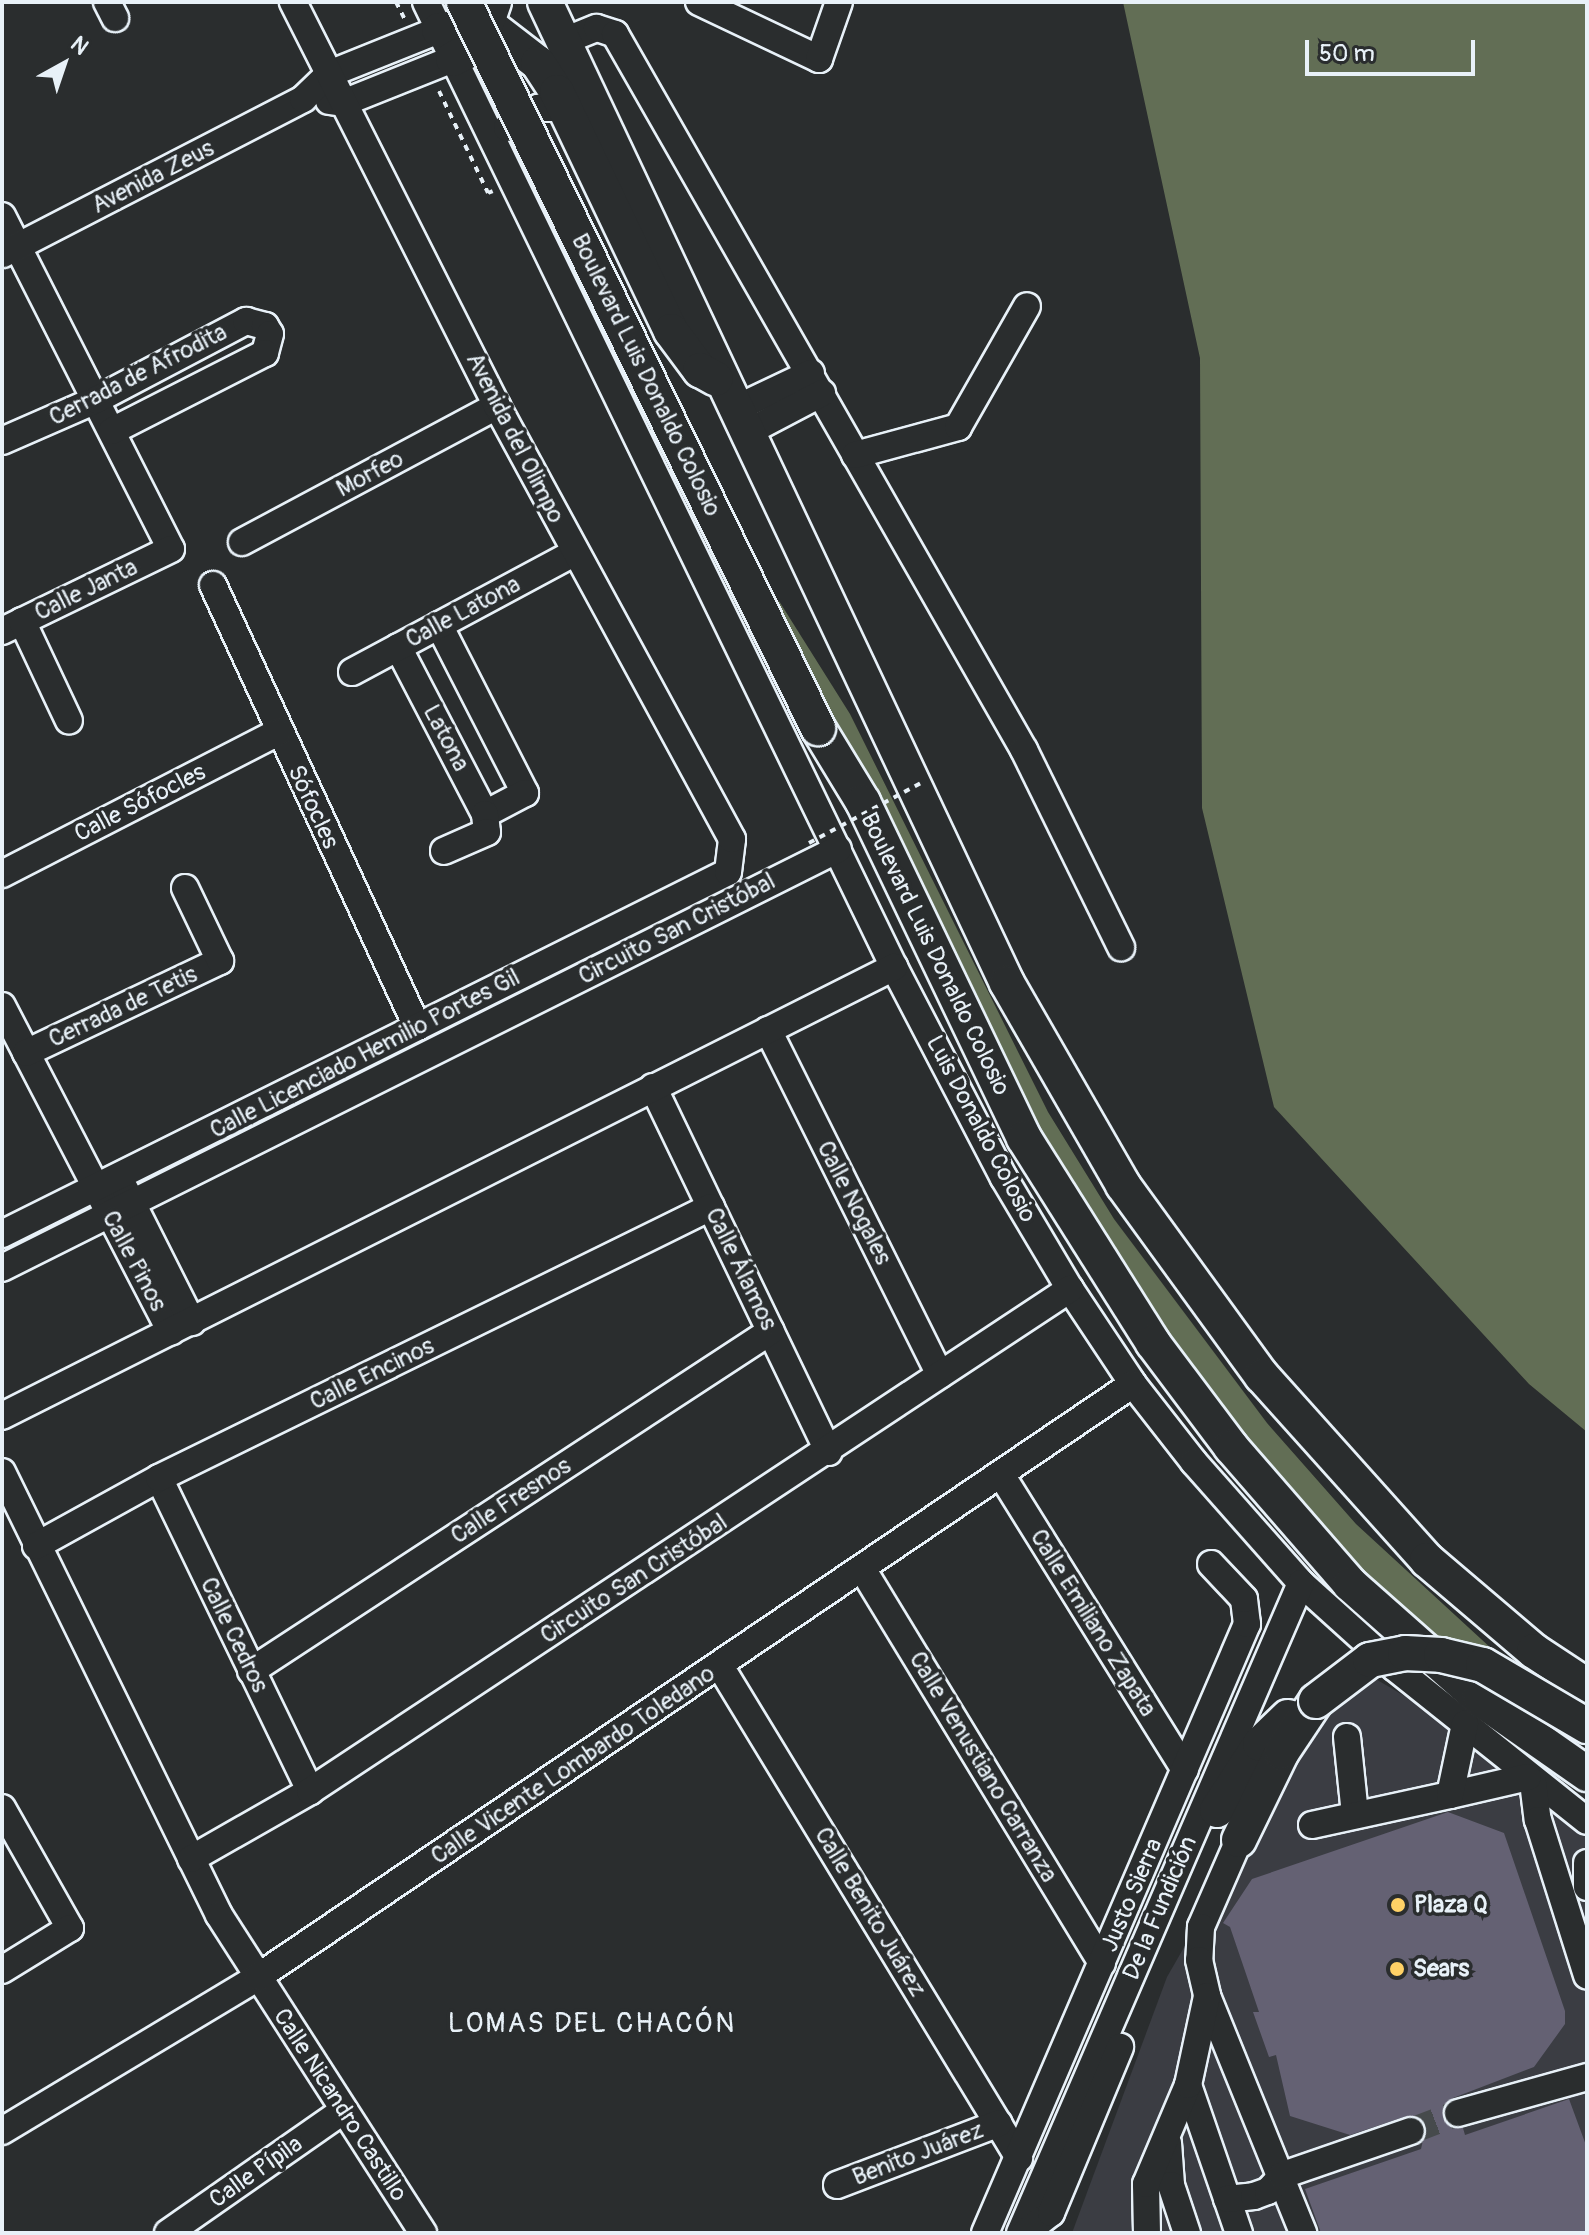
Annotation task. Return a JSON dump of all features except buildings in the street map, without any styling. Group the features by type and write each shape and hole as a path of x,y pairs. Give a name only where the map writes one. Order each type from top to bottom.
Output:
{"main road":[{"name":"Boulevard Luis Donaldo Colosio","path":"464,2 818,728 863,802 1024,1138 1153,1343 1231,1447 1350,1584 1480,1699 1587,1774"},
{"path":"545,2 1007,983 1123,1185 1262,1376 1427,1560 1534,1651 1587,1686"},
{"path":"439,30 472,52 491,15 528,52 565,108 671,331 735,409"},
{"path":"1217,1810 1278,1722 1316,1701 1370,1660 1405,1653 1441,1655 1483,1665 1587,1726"},
{"path":"1239,1840 1282,1752 1316,1701"}],"street":[{"name":"Avenida del Olimpo","path":"293,2 574,553 732,839 728,872"},
{"path":"699,2 819,59 839,2"},
{"path":"564,41 597,28 615,34 1024,750 1121,947"},
{"name":"Avenida Zeus","path":"10,251 303,99 329,74 439,30"},
{"path":"303,99 343,103 439,30"},
{"name":"Luis Donaldo Colosio","path":"439,30 894,967 1004,1178 1070,1289 1133,1384 1301,1583 1530,1779 1587,1821"},
{"path":"496,146 525,113 565,108"},
{"path":"2,216 10,251 112,431"},
{"path":"855,455 958,427 1027,306"},
{"name":"Cerrada de Afrodita","path":"2,441 96,400 246,321 265,326 270,334 265,353 112,431"},
{"path":"735,409 816,383"},
{"name":"Morfeo","path":"242,542 497,406"},
{"name":"Calle Janta","path":"12,626 171,549 112,431"},
{"name":"Calle Latona","path":"352,672 574,553"},
{"name":"Sófocles","path":"213,585 278,732 417,1027"},
{"path":"439,625 525,793 444,851"},
{"path":"12,626 69,721"},
{"name":"Latona","path":"398,647 486,823"},
{"name":"Calle Sófocles","path":"2,874 278,732"},
{"name":"Circuito San Cristóbal","path":"2,1268 838,849"},
{"name":"Calle Licenciado Hemilio Portes Gil","path":"2,1234 728,872"},
{"name":"Cerrada de Tetis","path":"26,1053 220,961 185,888"},
{"path":"2,1416 894,967"},
{"name":"Calle Pinos","path":"6,1021 108,1183 182,1327"},
{"name":"Calle Nogales","path":"768,1030 940,1375"},
{"name":"Calle Álamos","path":"653,1087 829,1452"},
{"name":"Calle Encinos","path":"36,1546 159,1478 711,1207"},
{"name":"Circuito San Cristóbal","path":"191,1859 310,1791 829,1452 1070,1289"},
{"name":"Calle Fresnos","path":"251,1671 771,1331"},
{"name":"Calle Vicente Lombardo Toledano","path":"2,2131 258,1977 1002,1476 1133,1384"},
{"path":"2,1472 191,1859 258,1977"},
{"name":"Calle Emiliano Zapata","path":"1002,1476 1185,1770"},
{"name":"Calle Cedros","path":"159,1478 310,1791"},
{"name":"Justo Sierra","path":"985,2233 1247,1624 1244,1599 1211,1564"},
{"name":"Calle Venustiano Carranza","path":"863,1570 1102,1963"},
{"name":"De la Fundición","path":"1022,2233 1301,1583"},
{"name":"Calle Benito Juárez","path":"720,1666 1019,2158"},
{"path":"1450,1795 1465,1724"},
{"path":"1347,1737 1355,1815"},
{"path":"1312,1825 1530,1779 1538,1820 1587,1975"},
{"path":"1022,2233 1051,2213 1217,1810"},
{"path":"2,1970 70,1928 3,1814"},
{"path":"1239,1840 1201,1927 1199,1960 1207,1996 1283,2175 1303,2233"},
{"path":"1587,1863 1587,1887"},
{"name":"Calle Nicandro Castillo","path":"258,1977 423,2233"},
{"path":"1147,2233 1146,2184 1188,2085 1207,1996"},
{"path":"1458,2113 1587,2077"},
{"path":"1188,2085 1239,2222 1283,2175 1411,2131"},
{"name":"Calle Pípila","path":"168,2233 343,2111"},
{"name":"Benito Juárez","path":"837,2185 999,2123"},
{"path":"1169,2132 1171,2185 1187,2233"}],"path":[{"path":"443,98 488,193"},
{"path":"809,843 921,783"}],"shaded area":[{"name":"Plaza Q","path":"1367,1674 1415,1702 1587,1834 1587,2233 1072,2233 1167,1977 1325,1702"}],"green space":[{"path":"1123,2 1587,2 1587,1432 1529,1384 1274,1107 1202,808 1200,358"},
{"path":"779,601 850,714 1048,1112 1114,1219 1267,1423 1356,1524 1493,1650 1432,1637 1342,1555 1154,1329 1028,1123 775,605"}],"tunnel":[{"path":"1411,2131 1458,2113"}],"place":[{"name":"Plaza Q","path":"1398,1905"},
{"name":"Sears","path":"1397,1969"}],"district":[{"name":"LOMAS DEL CHACÓN","path":"592,2024"}]}
